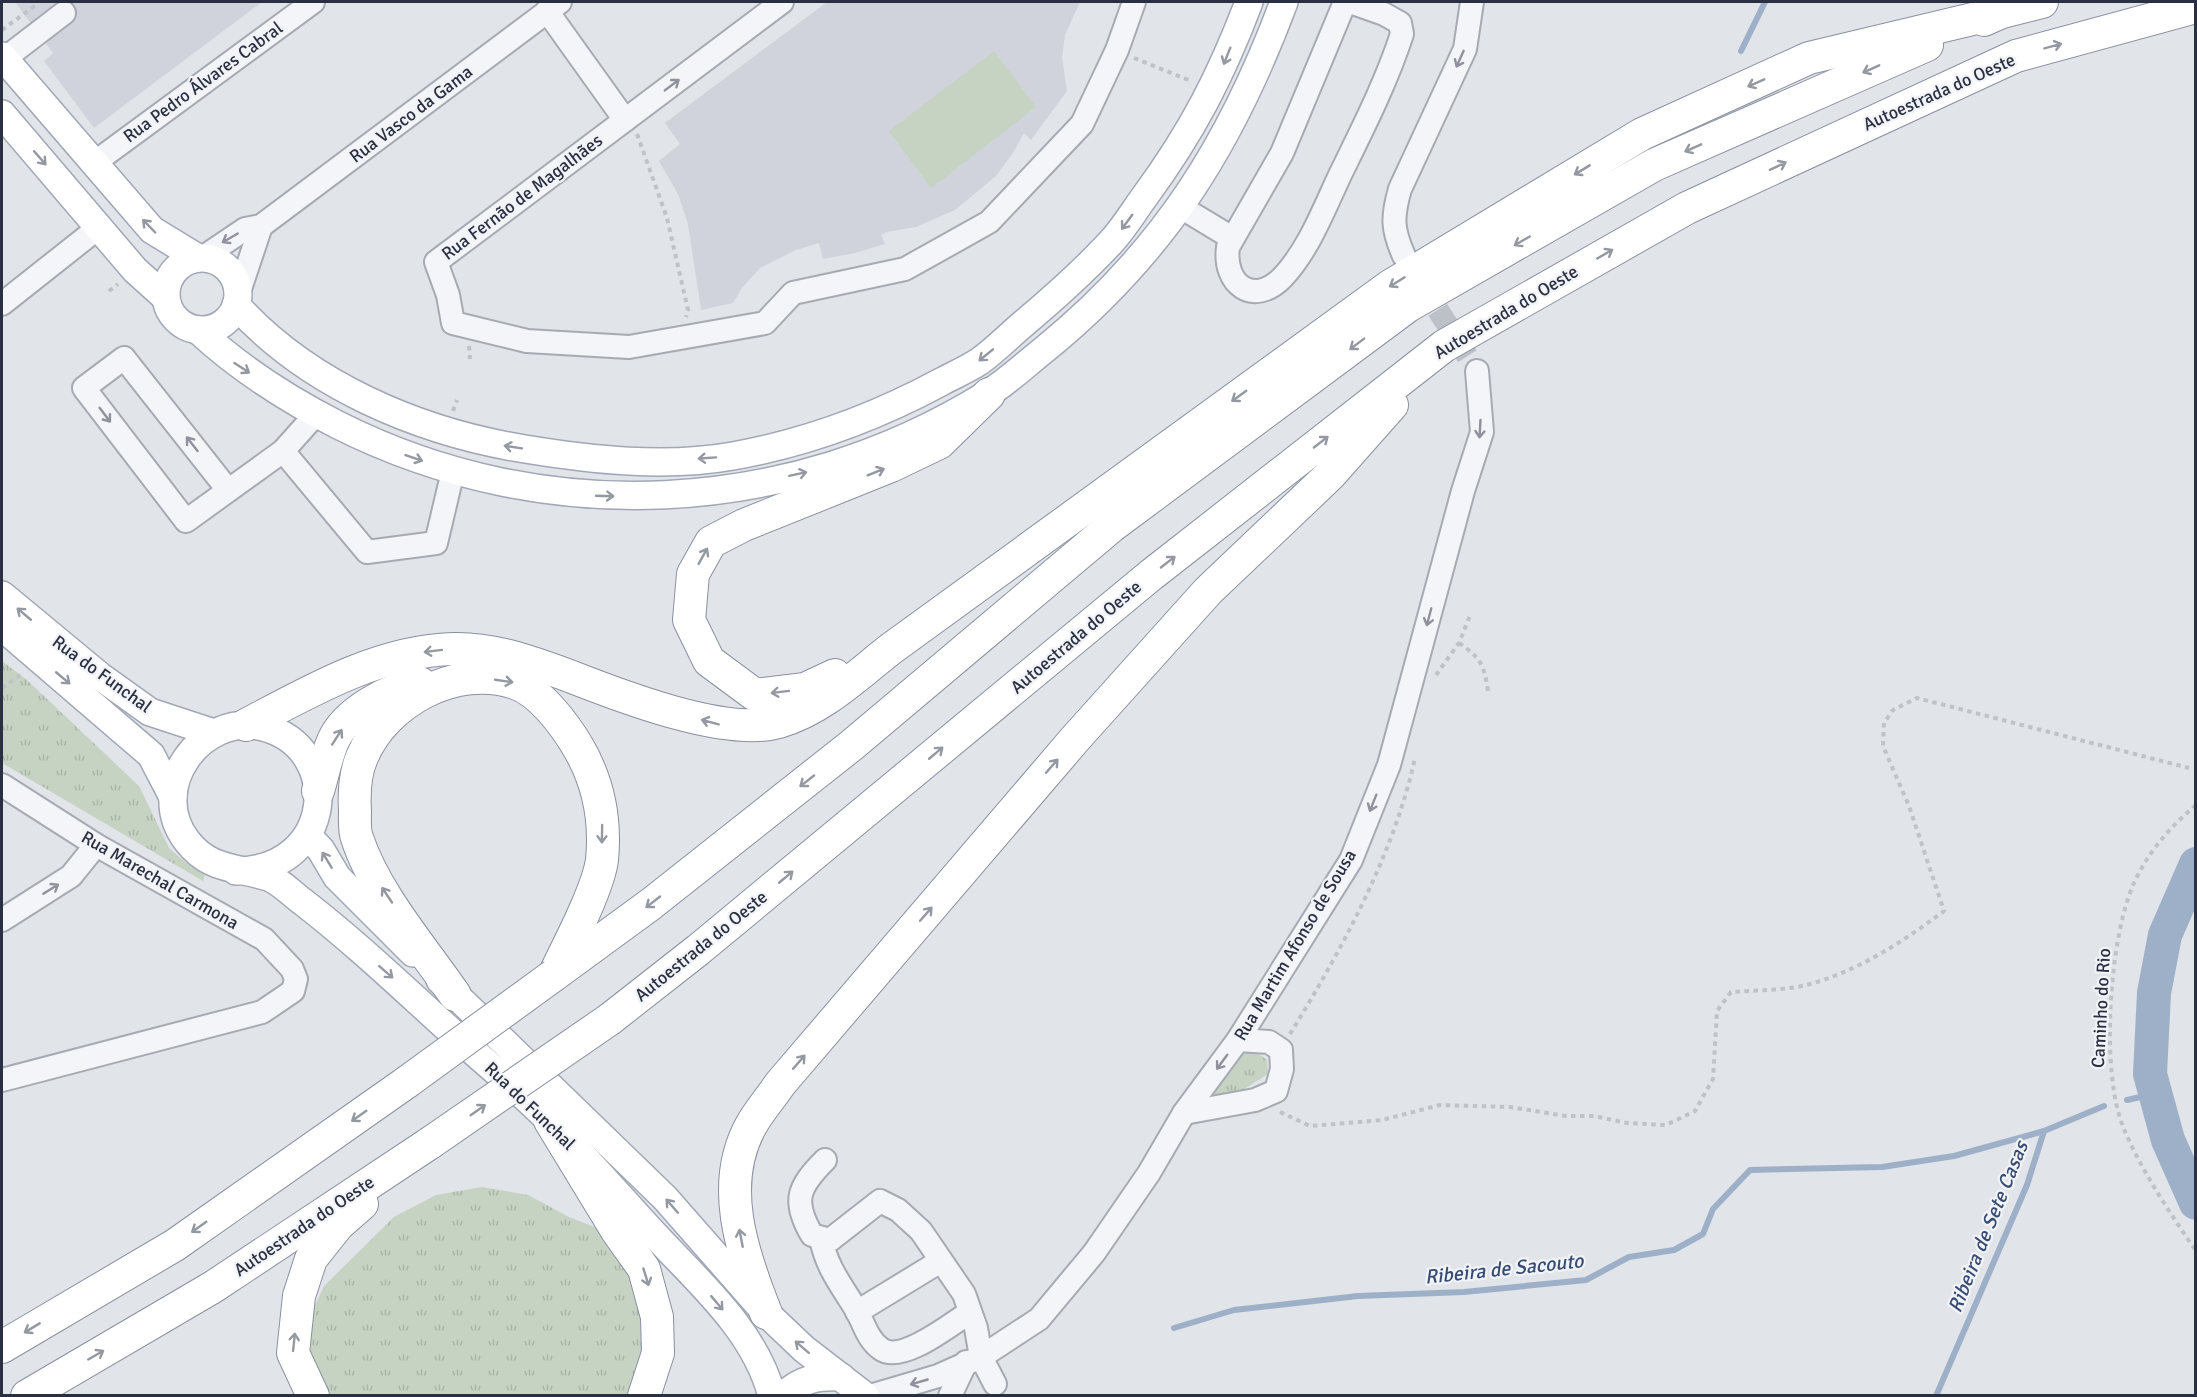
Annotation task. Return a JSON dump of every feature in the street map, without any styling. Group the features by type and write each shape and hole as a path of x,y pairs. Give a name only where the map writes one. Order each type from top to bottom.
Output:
{"highway":[{"path":"246,725 313,689 401,655 454,649 517,657 611,692 719,724 777,722 825,700 892,648 1390,286 1642,134 1809,58 2042,2"},
{"name":"Autoestrada do Oeste","path":"27,1395 213,1287 430,1143 610,1019 698,950 1151,575 1444,346 1687,208 2006,61 2196,7"},
{"path":"2,1347 175,1245 407,1082 651,904 852,745 1112,526 1408,306 1654,165 2002,12"},
{"path":"766,1313 745,1260 735,1210 737,1162 752,1123 780,1084 1106,704 1208,591 1330,475 1444,346"},
{"path":"892,648 806,689 755,695 709,661 689,620 693,574 711,542 744,525 891,466 939,442 988,394"},
{"path":"318,791 333,739 356,713 380,695 406,686 482,678 516,683 544,703 568,730 592,771 603,814 602,861 585,909 554,975"},
{"path":"455,995 377,881 356,836 354,796 361,758 379,728 398,708 457,679"},
{"path":"550,1121 617,1231 644,1269 657,1317 658,1353 644,1395"},
{"path":"313,1395 293,1353 299,1296 311,1259 338,1226 430,1143"}],"main road":[{"path":"3,57 152,230 200,258 224,265 232,274 237,300 261,333 310,369 358,395 449,432 497,445 573,457 681,460 749,452 821,436 914,396 979,361 1049,302 1113,240 1178,152 1213,90 1249,2"},
{"path":"2,114 135,270 165,297 176,319 198,330 236,364 315,414 399,453 453,471 517,486 586,495 681,495 831,467 928,426 988,394 1071,327 1138,262 1206,169 1243,104 1284,2"},
{"path":"165,297 167,285 174,271 184,263 200,258"},
{"path":"198,330 211,329 222,324 237,300"},
{"path":"749,452 755,483"},
{"name":"Rua do Funchal","path":"2,595 101,677 150,712 214,733"},
{"name":"Rua do Funchal","path":"2,627 151,755 172,797 175,819 191,846 216,865 270,878 305,904 389,975 550,1121 715,1300 752,1346 772,1395"},
{"name":"Rua do Funchal","path":"172,797 176,778 184,759 197,744 214,733 246,725 272,731 295,744 310,766 318,791 317,815 308,837 294,853 277,864 257,871 236,871"},
{"name":"Rua do Funchal","path":"308,837 321,850 337,877 665,1198 766,1313 804,1349 865,1395"},
{"path":"783,1395 801,1381 818,1376 841,1377"}],"street":[{"name":"Rua Pedro Álvares Cabral","path":"94,163 313,2"},
{"name":"Rua Fernão de Magalhães","path":"782,2 436,262 448,295 453,323 527,341 629,347 765,323 793,292 905,269 989,222 1082,124 1117,50 1134,2"},
{"path":"1345,2 1282,153 1232,238 1226,262 1230,276 1240,287 1256,291 1269,288 1283,277 1327,205 1379,97 1402,34 1400,23 1350,2"},
{"path":"1404,256 1394,231 1394,210 1400,189 1465,49 1469,2"},
{"path":"554,6 625,120"},
{"name":"Rua Vasco da Gama","path":"200,258 246,229 261,226 554,6"},
{"path":"3,57 64,13"},
{"path":"1179,206 1232,238"},
{"path":"237,300 261,226"},
{"path":"2,304 99,228"},
{"path":"228,490 124,358 84,388 186,522 283,451 315,414"},
{"name":"Rua Martim Afonso de Sousa","path":"870,1395 938,1376 974,1360 1039,1319 1094,1253 1125,1209 1184,1113 1238,1040 1350,860 1389,765 1463,491 1482,432 1477,371"},
{"path":"283,451 367,552 436,543 453,471"},
{"name":"Rua Marechal Carmona","path":"2,785 96,845 264,939 292,969 296,979 293,991 262,1012 2,1080"},
{"path":"2,920 71,876 96,845"},
{"path":"1184,1113 1255,1100 1276,1091 1282,1069 1281,1050 1269,1042 1238,1040"},
{"path":"825,1160 803,1186 799,1203 802,1218 812,1235 830,1240 880,1201 898,1210 921,1231 939,1262 964,1294 970,1312 974,1360 995,1384"},
{"path":"821,1238 824,1256 835,1280 857,1312 871,1340 882,1350 895,1353 911,1349 970,1312"},
{"path":"857,1312 939,1262"},
{"path":"950,1395 974,1360"}],"path":[{"path":"2,30 36,5"},
{"path":"1145,62 1154,66"},
{"path":"645,159 667,218 688,310 682,328 683,337"},
{"path":"109,291 119,283"},
{"path":"1459,643 1477,655 1485,672 1488,691"},
{"path":"1255,1100 1311,1126 1382,1120 1440,1105 1510,1107 1566,1116 1594,1116 1627,1123 1666,1125 1695,1111 1713,1079 1717,1011 1731,992 1808,984 1846,970 1886,950 1944,911 1909,806 1883,746 1884,723 1893,710 1917,698 2189,768"},
{"name":"Caminho do Rio","path":"2196,805 2154,848 2134,884 2120,930 2112,1002 2111,1070 2111,1081 2124,1128 2168,1209 2196,1251"}],"shaded area":[{"path":"15,2 262,2 94,128 44,61 53,53"},
{"path":"827,2 1080,2 1065,35 1062,58 1067,91 1031,140 1024,133 996,176 955,210 916,227 887,232 881,235 885,244 855,253 823,259 819,243 796,250 760,268 742,288 733,303 701,310 688,224 678,194 659,161 680,144 665,123"}],"green space":[{"path":"994,51 1036,107 931,188 889,131"},
{"path":"2,661 27,680 139,786 169,848 185,862 205,874 203,881 2,763"},
{"path":"1248,1052 1260,1055 1267,1060 1268,1074 1236,1094 1215,1097 1212,1094 1238,1057"},
{"path":"482,1187 528,1195 569,1217 622,1238 648,1285 643,1396 313,1395 293,1353 324,1286 394,1217 436,1195"}],"waterway":[{"path":"1741,51 1765,2"},
{"path":"2196,864 2165,935 2154,993 2150,1074 2168,1140 2196,1203"},
{"name":"Ribeira de Sete Casas","path":"2127,1100 2154,1094"},
{"name":"Ribeira de Sete Casas","path":"1936,1396 2027,1185 2044,1131 2104,1106"},
{"name":"Ribeira de Sacouto","path":"1174,1328 1234,1310 1358,1296 1464,1292 1586,1280 1629,1257 1674,1250 1703,1234 1713,1209 1750,1170 1882,1167 1954,1156 2044,1131"}],"tunnel":[{"path":"1420,282 1477,371"}]}
